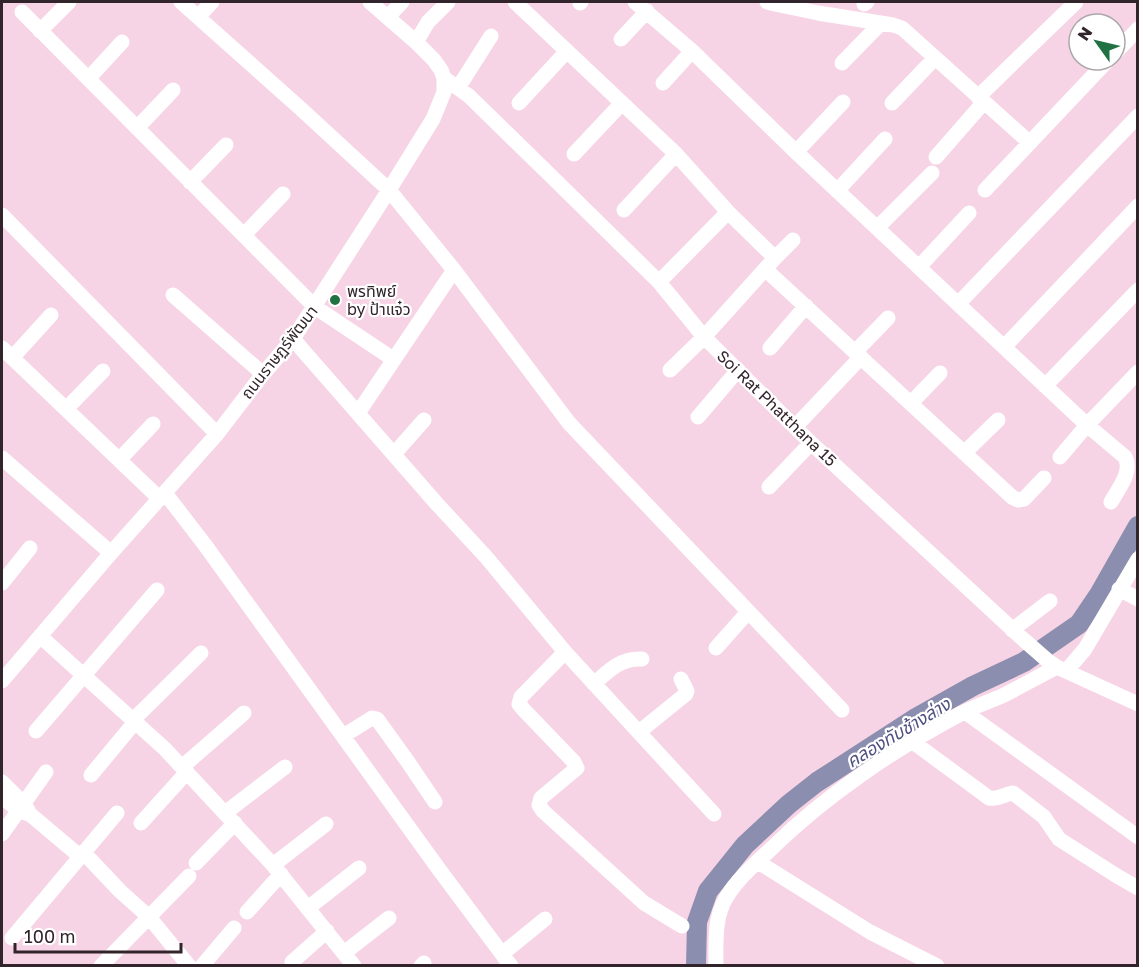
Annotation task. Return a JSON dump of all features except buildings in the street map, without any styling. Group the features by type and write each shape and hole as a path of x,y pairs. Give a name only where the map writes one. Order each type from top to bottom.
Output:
{"street":[{"path":"40,31 69,2"},
{"path":"181,2 389,190 454,270 569,423 842,710"},
{"path":"198,17 212,2"},
{"path":"370,2 434,60 444,78"},
{"path":"388,17 402,2"},
{"path":"416,42 428,22 448,2"},
{"path":"514,2 676,154 728,212 806,306 1012,497 1018,500 1024,499 1044,478"},
{"path":"767,2 902,28 1030,143"},
{"path":"936,157 981,100 1076,2"},
{"path":"621,39 641,6 692,51 1045,386 1125,458 1128,470 1111,502"},
{"path":"21,12 315,307 393,359"},
{"path":"842,63 881,23"},
{"path":"458,88 491,36"},
{"path":"88,79 123,42"},
{"path":"519,103 567,51"},
{"path":"663,83 692,51"},
{"path":"892,103 935,58"},
{"path":"986,190 1097,72"},
{"name":"ถนนราษฏร์พัฒนา","path":"2,681 216,434 293,339 433,119 444,92 444,78"},
{"name":"Soi Rat Phatthana 15","path":"444,78 497,122 659,282 704,337 811,443 1018,635 1056,665 1137,704"},
{"path":"137,128 173,90"},
{"path":"796,152 843,102"},
{"path":"574,154 622,103"},
{"path":"958,304 1137,116"},
{"path":"837,191 885,139"},
{"path":"190,182 226,145"},
{"path":"624,210 676,154"},
{"path":"877,228 932,172"},
{"path":"244,235 283,194"},
{"path":"1004,347 1137,206"},
{"path":"659,282 728,212"},
{"path":"919,267 969,213"},
{"path":"2,215 216,434"},
{"path":"670,370 704,337 793,240"},
{"path":"358,413 454,270"},
{"path":"1045,386 1137,290"},
{"path":"173,295 263,374"},
{"path":"770,348 806,306"},
{"path":"51,315 7,353 119,460 162,496 206,545 438,868 507,960 545,919"},
{"path":"795,427 888,318"},
{"path":"293,339 487,558 565,652 714,814"},
{"path":"698,417 738,370"},
{"path":"66,409 103,371"},
{"path":"1060,456 1137,372"},
{"path":"910,403 940,373"},
{"path":"394,454 424,420"},
{"path":"964,453 998,420"},
{"path":"119,460 153,424"},
{"path":"769,487 811,443"},
{"path":"2,458 111,553"},
{"path":"2,583 30,548"},
{"path":"716,966 716,933 725,900 734,887 780,840 822,803 880,762 965,712 1005,695 1085,649 1137,559"},
{"path":"1119,589 1137,599"},
{"path":"36,731 157,590"},
{"path":"1018,635 1050,601"},
{"path":"716,648 748,612"},
{"path":"40,636 165,749 277,870 354,966"},
{"path":"565,652 521,697 519,704 574,762 577,768 541,798 539,806 644,903 682,926"},
{"path":"91,775 134,721 201,653"},
{"path":"594,684 623,662 633,658 642,659"},
{"path":"639,732 686,694 687,691 681,679"},
{"path":"965,712 1137,837"},
{"path":"141,823 184,769 244,713"},
{"path":"343,736 366,720 377,719 435,802"},
{"path":"913,742 989,798 996,799 1013,793 1044,817 1059,839 1137,888"},
{"path":"101,966 192,869 230,818 285,767"},
{"path":"2,834 24,809 46,772"},
{"path":"2,782 24,809"},
{"path":"2,797 24,809 80,853 149,916 189,966"},
{"path":"11,934 117,813"},
{"path":"247,912 277,870 326,824"},
{"path":"80,853 99,827"},
{"path":"758,862 870,932 936,966"},
{"path":"308,908 359,868"},
{"path":"344,952 389,918"},
{"path":"202,966 234,928"},
{"path":"292,962 327,931"}],"waterway":[{"name":"คลองทับช้างล่าง","path":"696,966 697,922 708,891 745,845 789,804 817,782 916,718 973,686 1024,662 1079,624 1100,593 1138,526"}],"place":[{"name":"พรทิพย์ by ป้าแจ๋ว","path":"335,300"}]}
